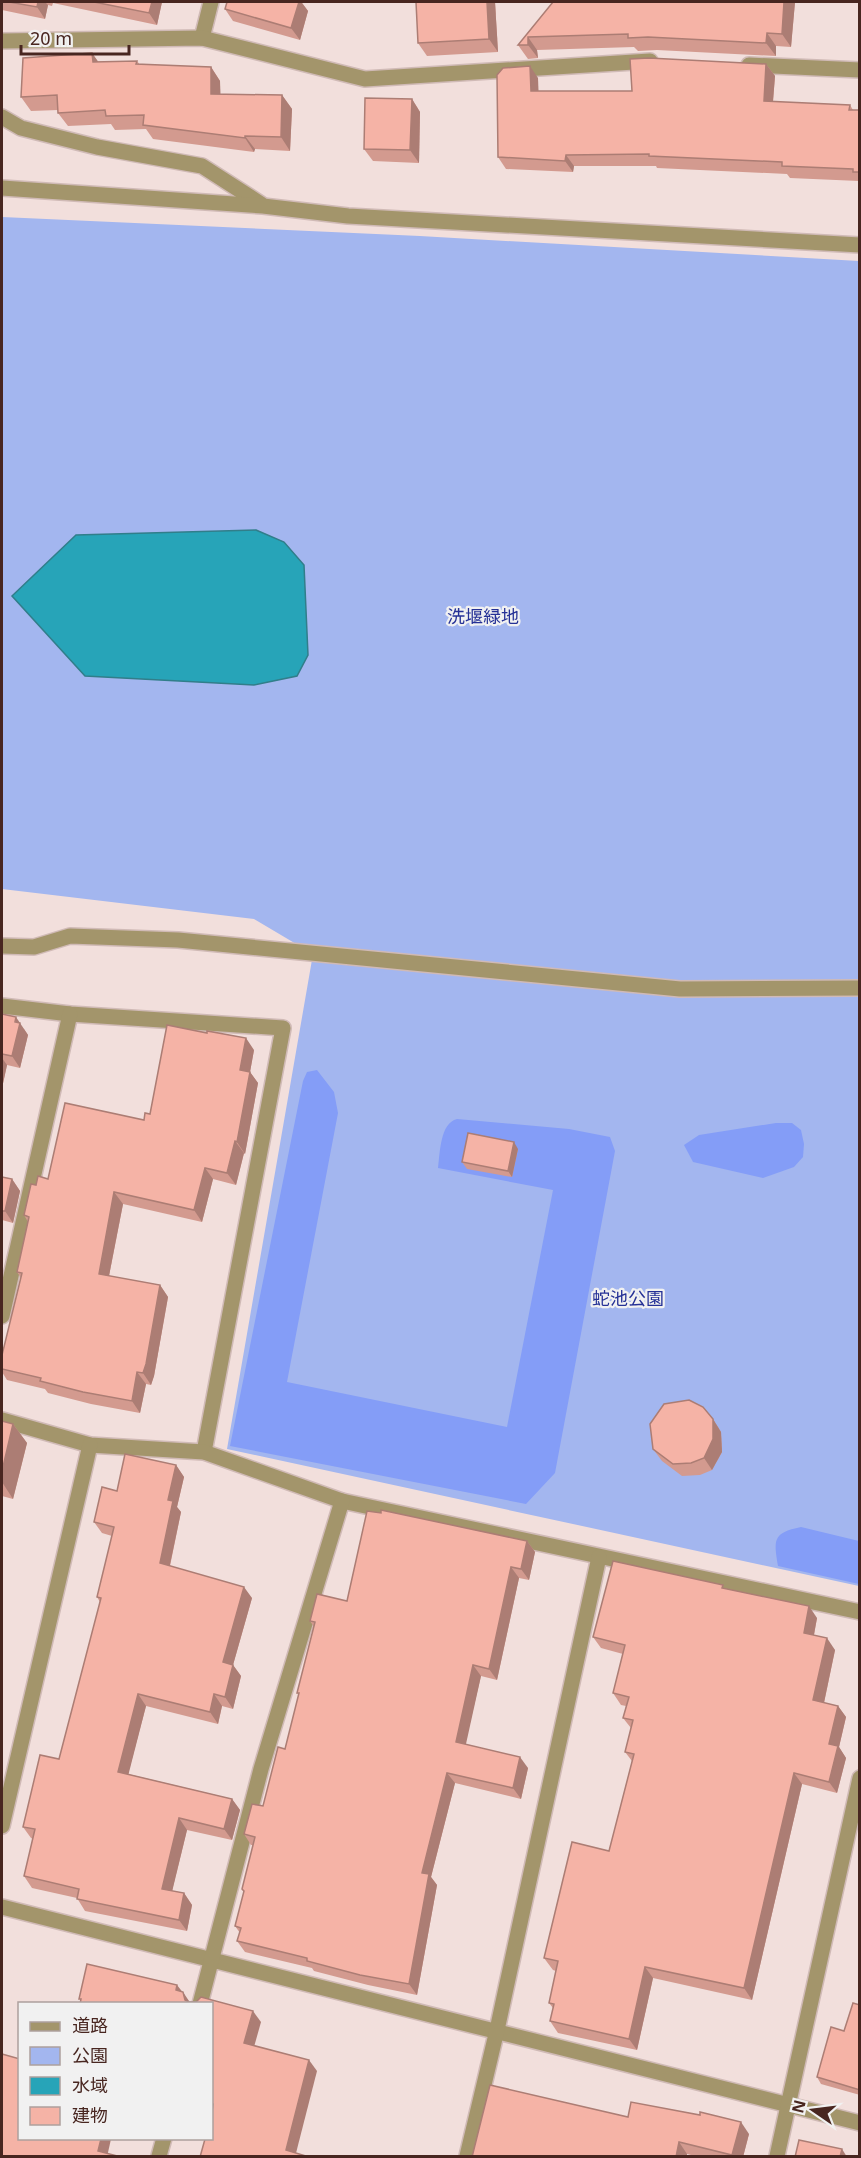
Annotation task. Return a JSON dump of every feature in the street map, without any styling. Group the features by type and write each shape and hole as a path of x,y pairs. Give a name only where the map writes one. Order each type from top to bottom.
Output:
{"street":[{"path":"202,38 211,2"},
{"path":"2,41 202,38 365,79 669,61"},
{"path":"728,64 860,70"},
{"path":"2,117 21,128 97,147 202,166 263,206"},
{"path":"2,188 263,206 348,216 860,245"},
{"path":"2,946 33,947 70,936 178,940 680,989 860,988"},
{"path":"2,1006 70,1014 283,1028 204,1452"},
{"path":"2,1316 70,1014"},
{"path":"2,1420 90,1445 204,1452 342,1501 860,1612"},
{"path":"2,1826 90,1445"},
{"path":"201,2002 261,1769 342,1501"},
{"path":"467,2157 497,2030 599,1557"},
{"path":"777,2157 860,1778"},
{"path":"2,1907 860,2123"},
{"path":"159,2157 164,2140"}],"green space":[{"name":"洗堰緑地","path":"2,217 420,236 859,261 859,1586 227,1449 313,954 254,919 2,889"}],"shaded area":[{"path":"317,1070 334,1092 338,1113 287,1382 507,1427 553,1190 438,1168 444,1132 451,1122 457,1119 569,1129 610,1137 615,1151 555,1473 526,1504 230,1446 303,1081 307,1072"},
{"path":"776,1123 792,1123 801,1130 804,1144 803,1157 794,1167 763,1178 693,1162 684,1145 699,1135"},
{"path":"801,1527 859,1541 859,1584 778,1566 777,1539 785,1532"}],"water":[{"path":"256,530 284,542 304,565 308,655 297,676 254,685 85,676 12,596 76,535"}],"building":[{"path":"9,2 38,2 37,7"},
{"path":"94,2 152,2 149,13"},
{"path":"227,2 299,2 291,28 225,9"},
{"path":"416,2 487,2 489,39 418,43"},
{"path":"553,2 784,2 782,34 767,33 766,43 628,38 628,34 528,37 528,45 518,45"},
{"path":"92,53 93,62 137,61 136,64 211,67 211,94 282,95 281,137 245,136 245,138 143,125 144,115 106,116 105,110 58,113 57,95 21,97 23,58"},
{"path":"630,59 766,64 764,101 850,105 849,110 860,110 860,172 853,172 853,169 782,166 782,162 649,156 649,154 566,155 565,161 498,157 497,75 503,68 530,66 531,91 632,91"},
{"path":"365,98 412,99 410,150 364,149"},
{"path":"2,1014 16,1017 15,1022 20,1023 12,1056 2,1054"},
{"path":"167,1025 246,1038 240,1070 250,1072 237,1142 235,1141 227,1173 205,1168 194,1210 114,1192 99,1274 160,1285 146,1364 143,1373 137,1372 132,1401 83,1392 40,1381 41,1378 2,1369 2,1355 22,1273 17,1272 29,1217 24,1215 31,1184 36,1185 38,1176 48,1179 65,1103 144,1120 145,1113 150,1114"},
{"path":"468,1133 514,1142 508,1171 462,1162"},
{"path":"2,1177 12,1179 5,1211 2,1211"},
{"path":"689,1400 703,1407 713,1419 713,1439 704,1458 691,1463 673,1464 653,1449 650,1424 664,1404"},
{"path":"2,1421 13,1424 2,1471"},
{"path":"125,1454 176,1465 168,1500 173,1501 160,1563 244,1587 223,1662 233,1665 225,1697 214,1694 210,1712 138,1694 118,1772 232,1799 224,1829 179,1818 162,1889 184,1893 179,1920 77,1899 79,1889 24,1876 35,1829 23,1827 40,1755 59,1759 101,1598 97,1597 114,1527 94,1522 102,1487 117,1491"},
{"path":"381,1510 527,1541 521,1569 511,1567 489,1669 473,1665 456,1742 520,1757 513,1788 447,1773 422,1873 429,1874 409,1984 360,1975 307,1961 307,1958 237,1941 241,1928 235,1926 255,1837 244,1834 252,1804 263,1806 278,1747 285,1749 315,1622 310,1621 317,1594 347,1601 367,1511 381,1513"},
{"path":"613,1561 723,1585 722,1588 809,1606 804,1633 827,1638 813,1700 838,1706 829,1744 838,1746 829,1782 794,1773 744,1988 645,1967 629,2039 550,2021 554,2004 549,2003 558,1961 544,1958 572,1842 609,1851 634,1754 625,1752 633,1720 623,1718 629,1697 613,1693 625,1645 593,1637"},
{"path":"87,1964 177,1985 176,1990 183,1992 185,2000 189,2002 80,2002 81,1999 79,1999"},
{"path":"201,1997 253,2011 244,2043 309,2060 286,2150 309,2157 200,2157 205,2140 213,2140 213,2002 196,2002"},
{"path":"853,2003 860,2005 860,2090 817,2077 831,2027 844,2031"},
{"path":"2,2054 18,2058 18,2140 101,2140 98,2151 121,2157 2,2157"},
{"path":"490,2085 628,2117 631,2102 700,2115 700,2112 741,2122 732,2155 679,2142 676,2157 472,2157"},
{"path":"799,2140 842,2149 840,2157 795,2157"}],"park label":[{"name":"蛇池公園","path":"628,1299"}]}
